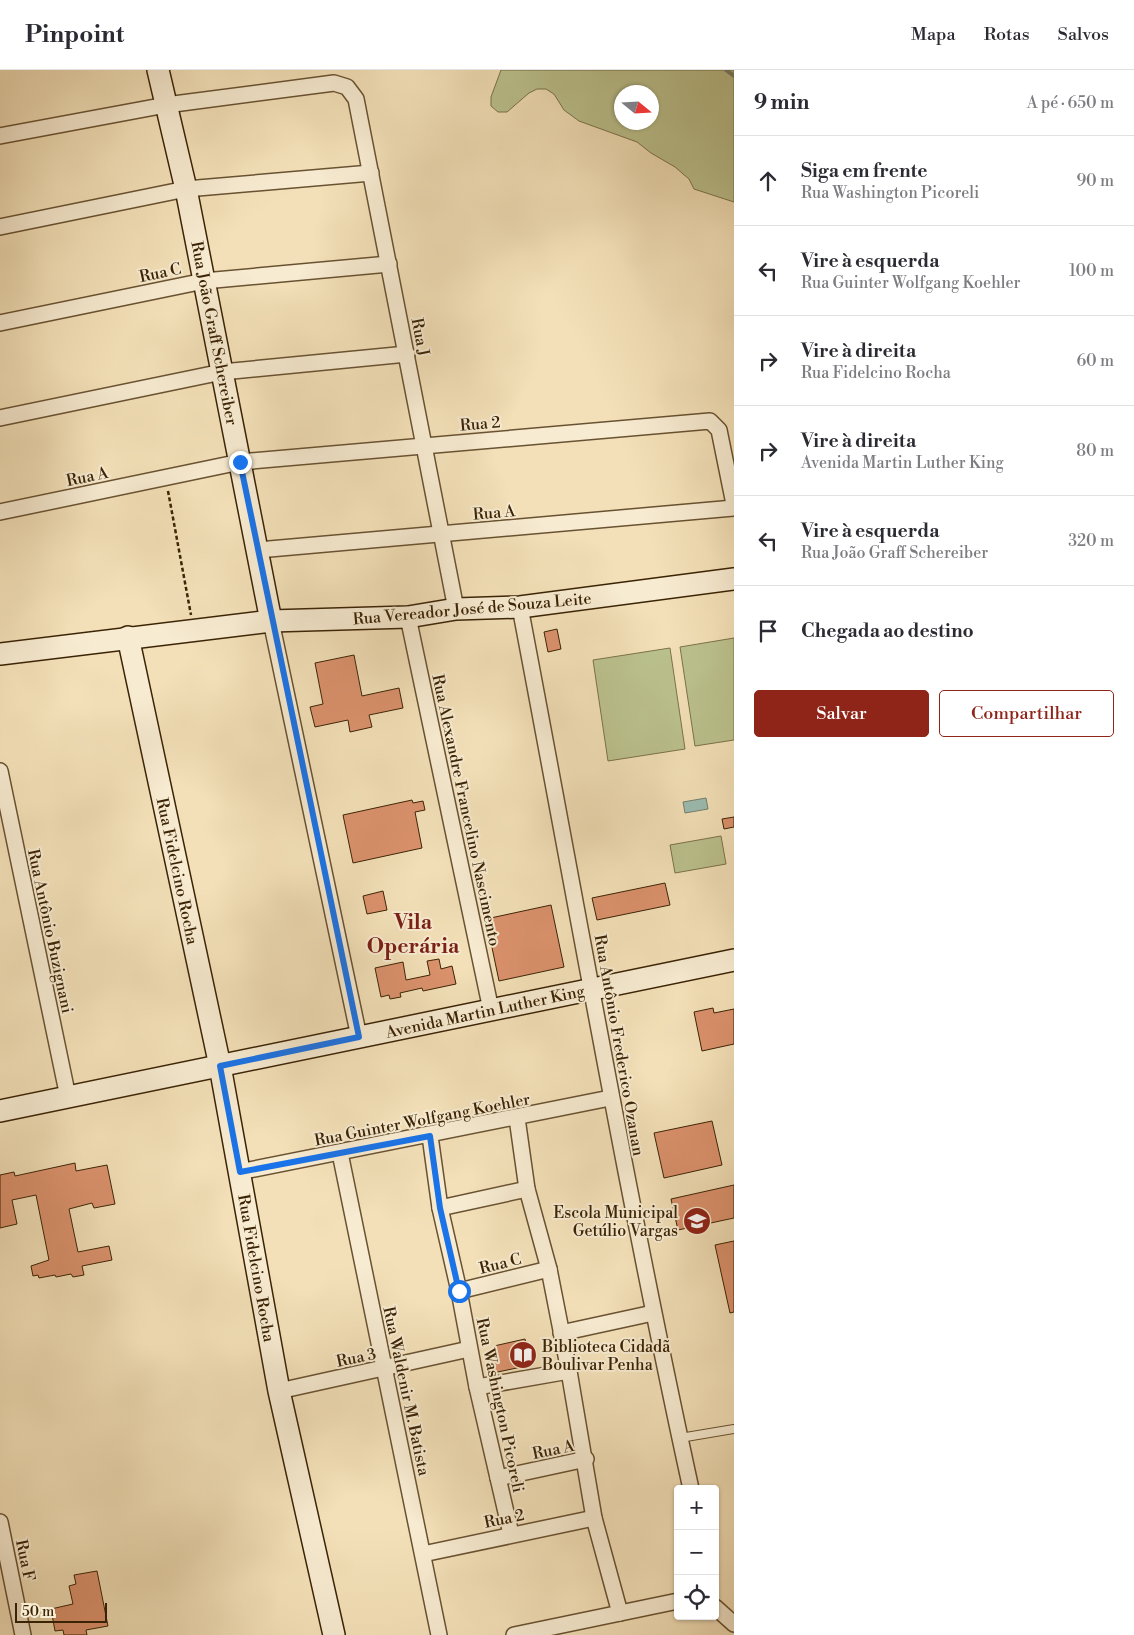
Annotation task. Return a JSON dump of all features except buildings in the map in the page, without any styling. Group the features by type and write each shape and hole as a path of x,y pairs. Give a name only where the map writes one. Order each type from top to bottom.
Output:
{"street":[{"name":"Rua João Graff Schereiber","path":"158,70 186,189 271,621 359,1037"},
{"name":"Rua J","path":"166,105 334,83 347,88 356,99 456,609"},
{"path":"0,136 166,105"},
{"path":"0,227 186,189 370,173"},
{"name":"Rua C","path":"0,323 204,281 389,264"},
{"path":"0,418 222,372 407,354"},
{"name":"Rua 2","path":"240,462 710,421 719,430 734,504"},
{"name":"Rua A","path":"0,512 240,462"},
{"name":"Rua A","path":"258,550 734,508"},
{"name":"Rua Vereador José de Souza Leite","path":"0,654 271,621 408,616 456,609 520,607 734,580"},
{"name":"Rua Antônio Frederico Ozanan","path":"520,607 593,989 610,1098 690,1485"},
{"name":"Rua Alexandre Francelino Nascimento","path":"408,616 491,1010"},
{"name":"Rua Fidelcino Rocha","path":"128,637 220,1066 279,1391 334,1635"},
{"name":"Rua Antônio Buzignani","path":"0,771 68,1097"},
{"name":"Avenida Martin Luther King","path":"0,1111 734,960"},
{"name":"Rua Guinter Wolfgang Koehler","path":"240,1172 430,1136 610,1098"},
{"path":"517,1118 527,1189 549,1269 586,1459 594,1518 620,1613"},
{"name":"Rua Washington Picoreli","path":"430,1136 440,1208 459,1291 477,1387 511,1534"},
{"name":"Rua Waldenir M. Batista","path":"340,1154 439,1635"},
{"path":"440,1208 527,1189"},
{"name":"Rua C","path":"459,1291 549,1269"},
{"path":"560,1333 653,1313"},
{"name":"Rua 3","path":"279,1391 469,1349"},
{"path":"477,1387 569,1371"},
{"name":"Rua A","path":"498,1478 586,1459"},
{"name":"Rua 2","path":"423,1554 594,1518"},
{"name":"Rua F","path":"0,1522 2,1547 24,1635"},
{"path":"514,1635 674,1602"},
{"path":"719,1609 734,1624"}],"lane":[{"path":"680,1438 734,1429"}],"path":[{"path":"166,477 194,630"}],"green space":[{"path":"501,70 734,70 734,202 694,189 689,179 675,167 637,142 579,121 564,110 554,94 546,89 537,89 529,93 507,112 498,112 491,106 491,97"},
{"path":"734,638 734,740 695,746 680,647"},
{"path":"670,648 685,749 608,761 593,660"},
{"path":"721,836 726,864 675,873 670,845"}],"water":[{"path":"706,798 708,809 685,813 683,802"}],"waterway":[{"path":"726,70 734,76"}],"place":[{"name":"Escola Municipal Getúlio Vargas","path":"697,1221"},
{"name":"Biblioteca Cidadã Boulivar Penha","path":"523,1355"}],"district":[{"name":"Vila Operária","path":"413,934"}],"route":[{"path":"240,462 271,621 359,1037 220,1066 240,1172 430,1136 440,1208 459,1291"}]}
